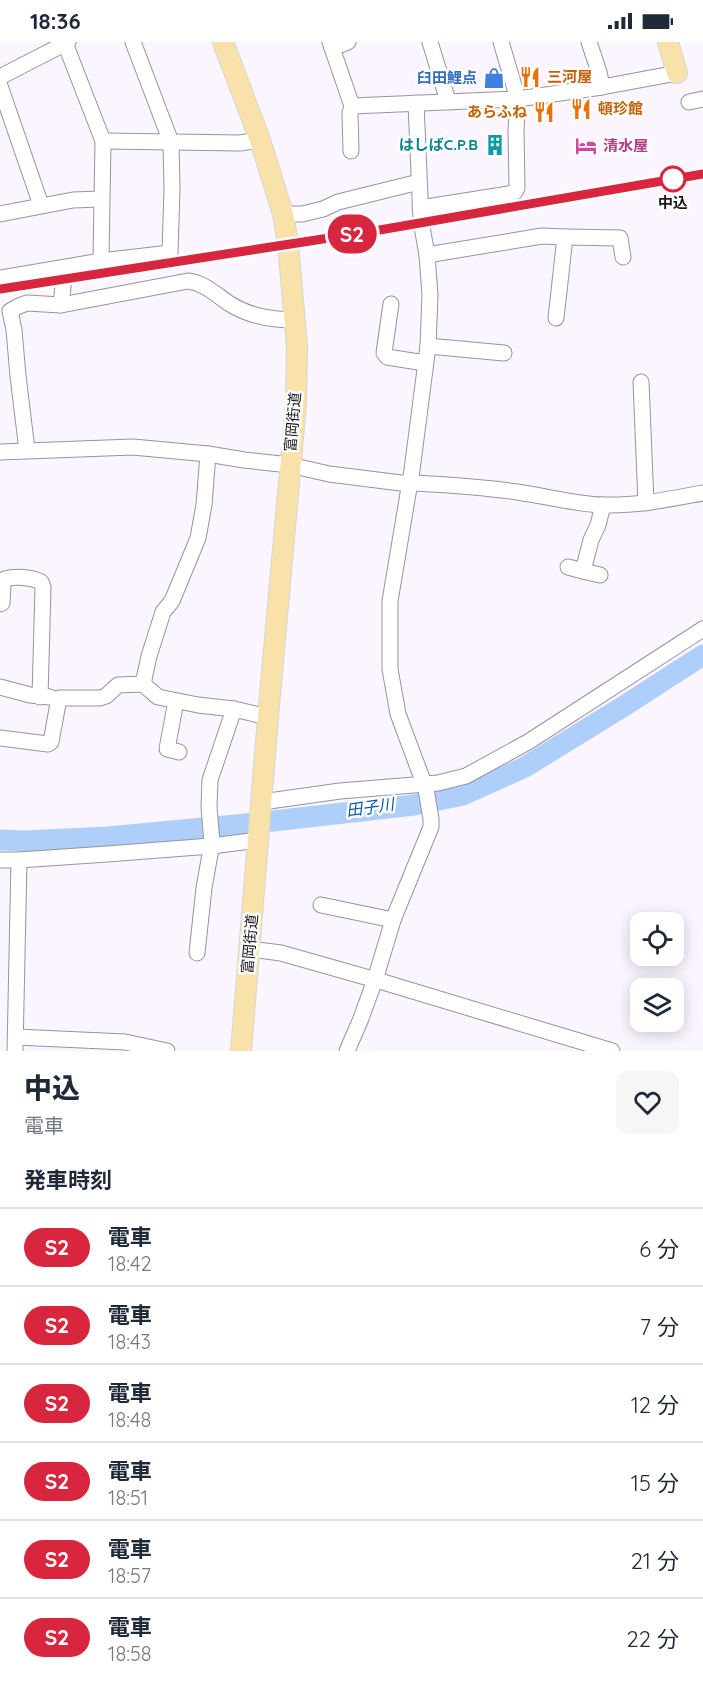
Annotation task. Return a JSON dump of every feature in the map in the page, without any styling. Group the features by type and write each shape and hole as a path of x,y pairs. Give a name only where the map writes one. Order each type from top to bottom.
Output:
{"main road":[{"name":"富岡街道","path":"223,42 260,140 282,214 288,244 295,320 297,383 241,1051"},
{"path":"668,42 677,73"}],"street":[{"path":"0,278 101,261 170,253 171,142 133,42"},
{"path":"348,42 331,45 352,106 350,114 351,151"},
{"path":"430,42 448,101"},
{"path":"420,208 509,194 515,192 517,188 518,99 501,42"},
{"path":"589,42 602,87"},
{"path":"0,77 66,43 103,141 101,261"},
{"path":"352,106 518,99 677,73"},
{"path":"0,86 41,205"},
{"path":"347,1051 375,980 393,920 431,827 425,787 398,714 390,669 390,601 412,470 428,346 430,295 427,255 421,222 416,103"},
{"path":"103,141 240,143 260,140"},
{"path":"282,214 302,214 323,209 338,202 420,182"},
{"path":"0,213 73,200 101,199"},
{"path":"427,255 542,236 620,238 623,256"},
{"path":"556,318 565,237"},
{"path":"61,305 65,268"},
{"path":"27,450 10,311 19,306 27,303 61,305 188,281 198,282 230,304 254,315 295,320"},
{"path":"391,304 384,353 387,357 425,363"},
{"path":"428,346 504,353"},
{"path":"641,382 646,503"},
{"path":"0,452 133,447 290,465 329,474 408,484 468,486 603,505 646,503 703,493"},
{"path":"143,684 149,656 164,612 172,601 198,538 204,505 208,454"},
{"path":"600,575 575,569 598,525 603,505"},
{"path":"0,604 5,579 35,579 41,582 43,587 40,697"},
{"path":"261,807 340,791 425,787 466,776 506,755 703,629"},
{"path":"0,687 40,697 100,698 106,696 118,685 143,684 158,697 268,717"},
{"path":"0,738 48,744 51,742 59,698"},
{"path":"176,701 167,749 179,752"},
{"path":"197,953 211,845 210,780 234,709"},
{"path":"0,860 211,845 259,839"},
{"path":"19,860 16,1044 125,1042 166,1051"},
{"path":"321,904 393,920"},
{"path":"250,949 281,953 612,1051"}],"waterway":[{"name":"田子川","path":"0,840 108,837 246,824 414,805 463,795 525,767 703,655"}],"railway":[{"path":"0,289 368,232 703,174"}],"train":[{"name":"S2","path":"0,289 368,232 703,174"}],"place":[{"name":"三河屋","path":"530,77"},
{"name":"臼田鯉点","path":"494,78"},
{"name":"頓珍館","path":"581,109"},
{"name":"あらふね","path":"544,112"},
{"name":"はしばC.P.B","path":"495,145"},
{"name":"清水屋","path":"586,146"},
{"name":"中込","path":"673,179"}]}
